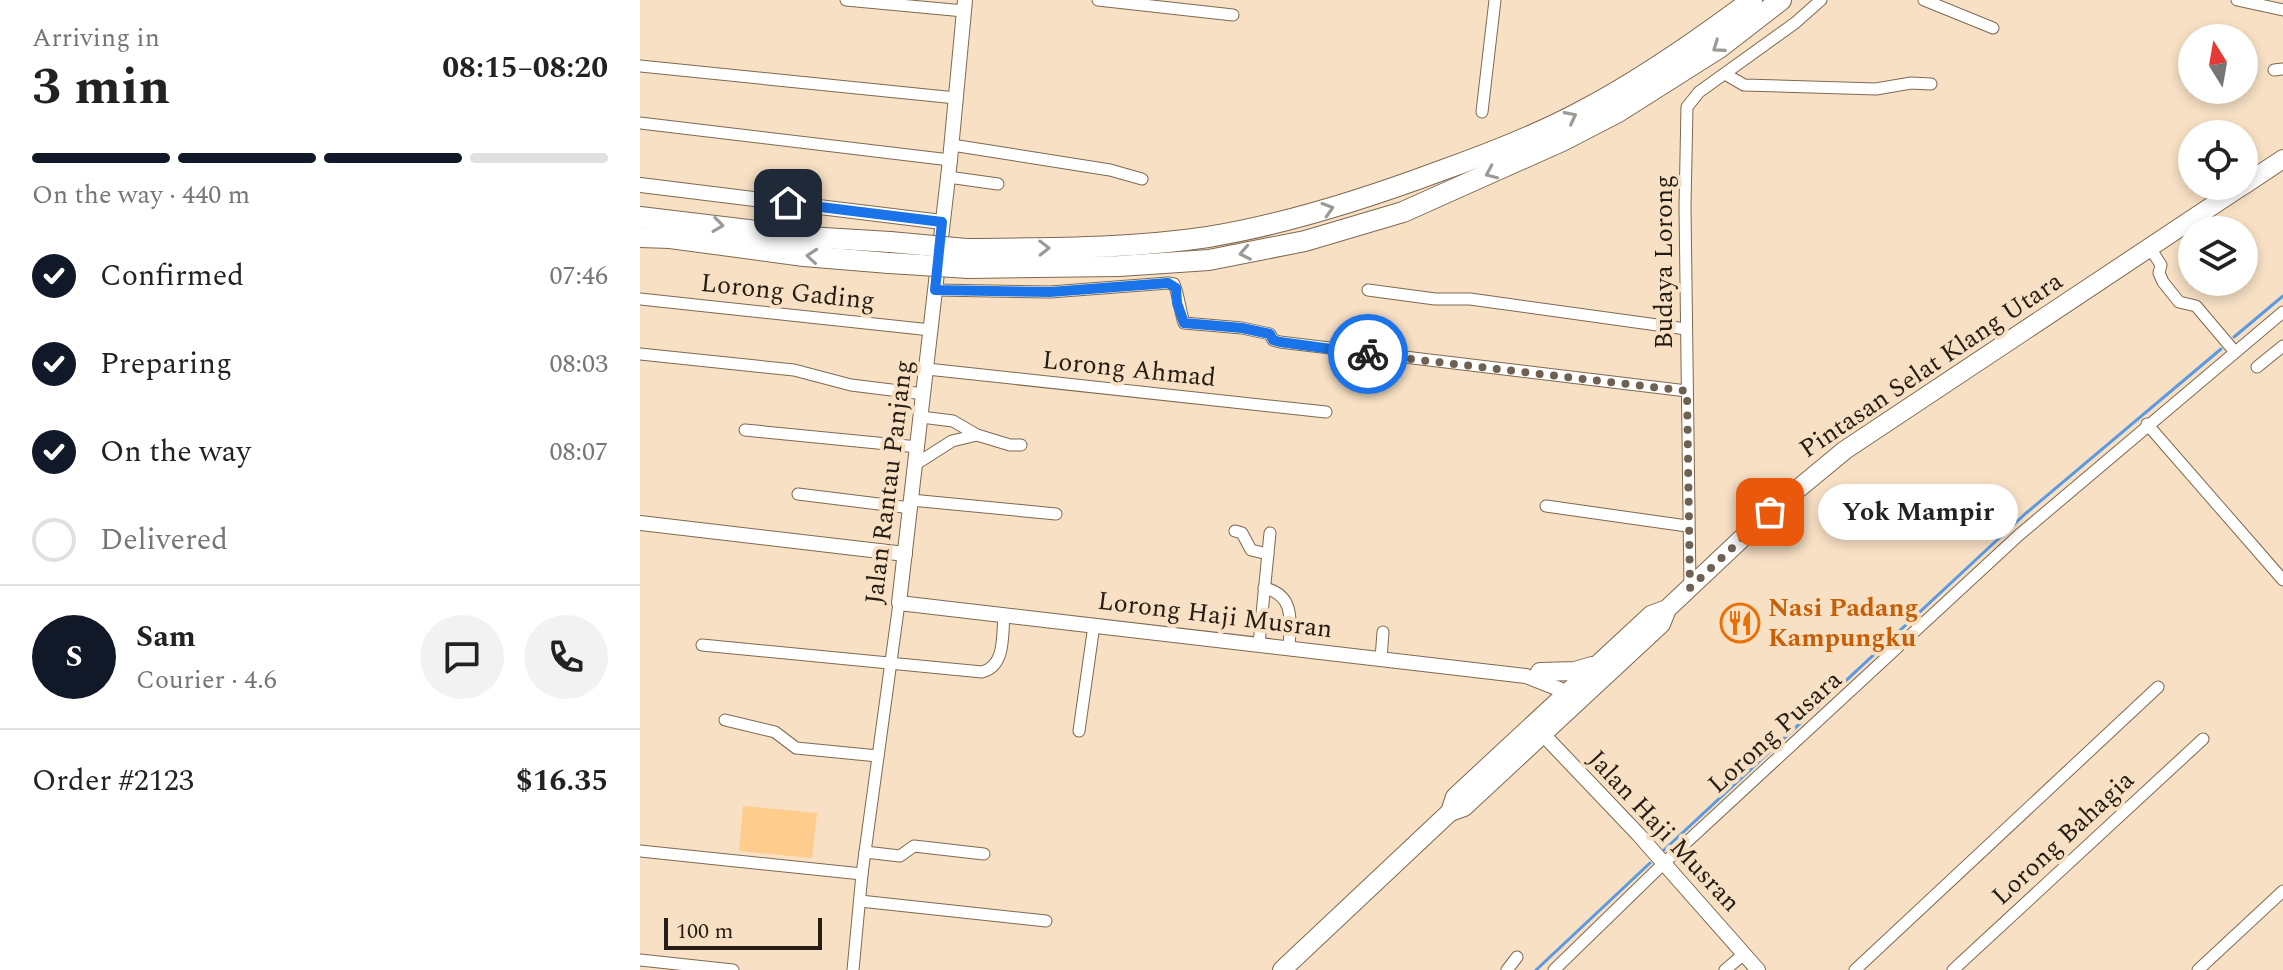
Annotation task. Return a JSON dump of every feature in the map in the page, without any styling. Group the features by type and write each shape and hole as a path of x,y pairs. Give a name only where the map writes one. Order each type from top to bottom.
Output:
{"highway":[{"path":"640,217 807,237 890,252 967,258 1208,237 1304,216 1383,192 1501,149 1579,113 1655,68 1752,0"},
{"path":"967,258 1012,270 1209,260 1305,241 1403,212 1562,141 1618,112 1719,48 1781,0"},
{"name":"Pintasan Selat Klang Utara","path":"2258,176 2283,159"},
{"name":"Pintasan Selat Klang Utara","path":"1538,729 1549,710 1574,696 1597,664 1651,615 1667,609 1770,512 1845,450 2222,200"},
{"path":"640,237 670,238 804,256 890,252"},
{"name":"Pintasan Selat Klang Utara","path":"1282,970 1450,812 1464,807 1574,696 1661,624 1667,609"},
{"path":"1549,710 1549,696 1535,677 1597,664"}],"street":[{"path":"846,0 965,6"},
{"path":"1098,0 1233,15"},
{"path":"1482,112 1495,0"},
{"name":"Budaya Lorong","path":"1690,588 1687,526 1687,107 1699,92 1795,23 1821,0"},
{"path":"1924,0 1993,28"},
{"path":"2237,0 2283,10"},
{"name":"Jalan Rantau Panjang","path":"853,970 862,874 918,447 965,6"},
{"path":"640,66 956,98"},
{"path":"1725,74 1744,85 1876,89 1911,83 1931,84"},
{"path":"640,123 950,160"},
{"path":"952,145 1110,170 1142,179"},
{"path":"948,177 998,184"},
{"path":"640,185 942,222"},
{"path":"2150,248 2161,265 2159,273 2163,282 2179,302 2196,306 2235,352"},
{"path":"935,290 1050,292 1168,283 1176,288 1184,323 1242,328 1270,334 1273,340 1280,342 1687,391"},
{"path":"1368,290 1435,299 1470,299 1686,329"},
{"name":"Lorong Gading","path":"640,299 931,330"},
{"name":"Lorong Pusara","path":"1554,970 1663,864 2019,535 2283,312"},
{"path":"2257,367 2283,346"},
{"path":"640,354 794,370 851,385 924,394"},
{"name":"Lorong Ahmad","path":"927,369 1326,412"},
{"path":"921,417 953,421 977,435 1010,445 1021,445"},
{"path":"2147,424 2283,580"},
{"path":"745,430 918,447"},
{"path":"916,464 952,441 977,435"},
{"path":"798,494 1056,514"},
{"path":"1546,506 1687,526"},
{"path":"640,523 905,554"},
{"path":"1235,531 1242,533 1251,550 1268,554"},
{"path":"1259,644 1270,533"},
{"path":"1264,588 1277,591 1285,600 1290,616 1289,648"},
{"name":"Lorong Haji Musran","path":"899,603 1535,677 1558,677 1574,696"},
{"path":"702,645 982,672 991,670 998,663 1004,615"},
{"path":"1079,731 1094,625"},
{"path":"1381,659 1383,632"},
{"path":"1855,970 2158,687"},
{"path":"725,720 775,732 796,748 878,756"},
{"name":"Jalan Haji Musran","path":"1538,729 1758,970"},
{"name":"Lorong Bahagia","path":"1953,970 2203,739"},
{"path":"865,852 900,856 914,846 984,854"},
{"path":"640,851 862,874"},
{"path":"2198,970 2283,891"},
{"path":"860,901 1046,921"},
{"path":"1725,970 1744,954"},
{"path":"1507,970 1517,957"},
{"path":"640,960 733,970"}],"shaded area":[{"path":"743,806 817,813 812,858 739,851"}],"waterway":[{"path":"2234,337 2283,296"},
{"path":"1664,850 2025,514 2221,349"},
{"path":"1536,970 1650,863"}],"way so far":[{"path":"1368,354 1687,391 1690,588 1770,512"}],"place":[{"name":"Yok Mampir","path":"1770,512"},
{"name":"Nasi Padang Kampungku","path":"1740,623"}],"route":[{"path":"788,203 942,222 935,290 1050,292 1168,283 1176,288 1184,323 1242,328 1270,334 1273,340 1280,342 1368,354"}]}
